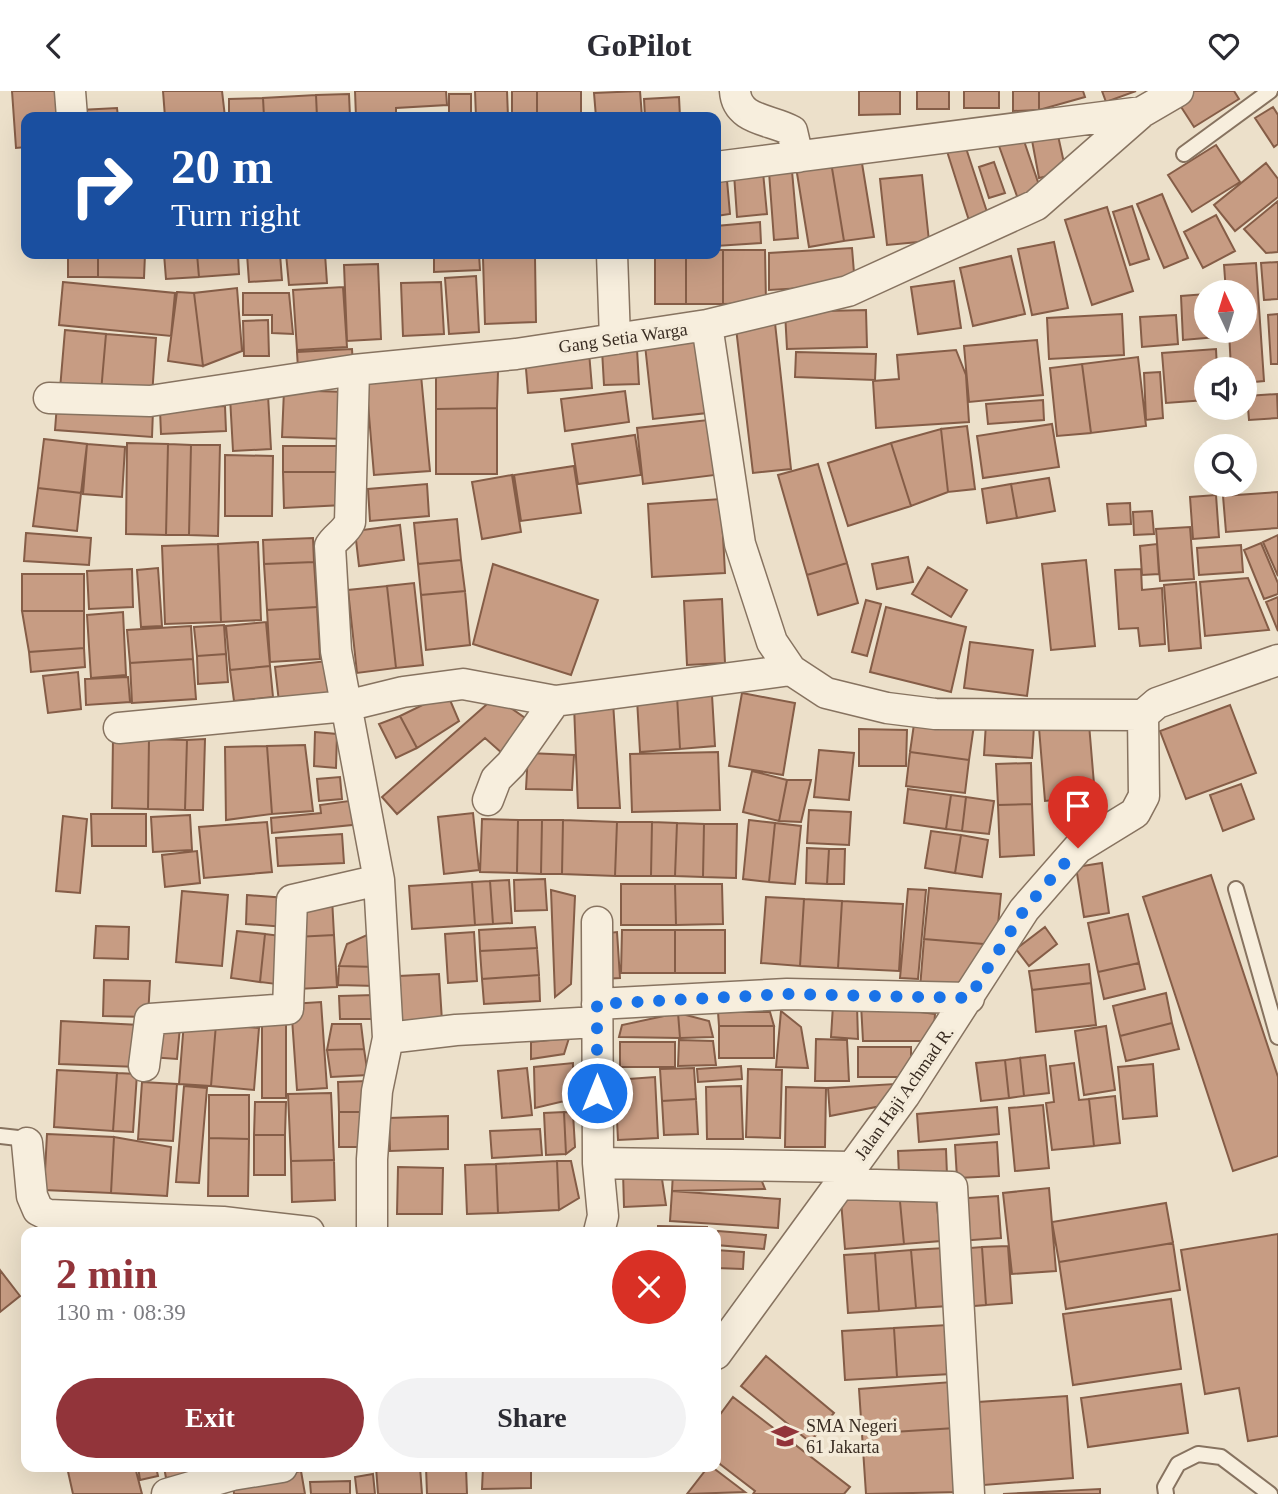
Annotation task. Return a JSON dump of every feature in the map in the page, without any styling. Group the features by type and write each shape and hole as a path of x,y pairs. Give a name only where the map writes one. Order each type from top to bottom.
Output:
{"street":[{"path":"70,91 72,112"},
{"path":"735,91 736,101 744,111 792,131 798,157"},
{"name":"Gang Setia Warga","path":"49,398 150,401 354,370 516,354 707,325 848,291 1035,205 1142,112 1178,91"},
{"name":"Gang Setia Warga","path":"721,166 1142,112"},
{"path":"612,259 615,339"},
{"path":"707,325 740,544 772,642 791,670 826,693 887,708 935,714 1143,715 1157,703 1278,660"},
{"path":"354,370 350,523 345,532 335,538 330,546 336,651 379,880 388,1038 377,1091 372,1159 372,1227"},
{"path":"118,728 346,706 403,692 463,684 555,701 791,670"},
{"path":"488,800 491,787 511,764 555,701"},
{"name":"Jalan Haji Achmad R.","path":"721,1347 969,998 1024,910 1061,864 1078,848 1135,813 1144,796 1143,715"},
{"path":"145,1066 150,1019 288,1009 292,900 379,880"},
{"path":"597,922 598,1163 603,1216 600,1227"},
{"path":"388,1038 788,994 969,998"},
{"path":"14,1140 32,1164 32,1196 37,1210 48,1215 223,1227"},
{"path":"598,1163 845,1176 952,1187 969,1494"},
{"path":"167,1494 199,1489 229,1472"}],"lane":[{"path":"1184,154 1270,91"},
{"path":"1236,889 1278,1037"},
{"path":"1166,1494 1165,1487 1178,1464 1198,1454 1221,1457 1270,1494"}],"building":[{"path":"12,91 55,91 57,112 21,112 21,148 16,148"},
{"path":"163,91 222,91 224,112 165,112"},
{"path":"355,91 446,91 447,105 396,108 396,112 356,112"},
{"path":"475,91 507,91 508,112 476,112"},
{"path":"512,91 537,91 537,112 512,112"},
{"path":"537,91 581,91 581,112 537,112"},
{"path":"640,91 642,112 596,112 594,93"},
{"path":"859,91 900,91 900,114 859,115"},
{"path":"917,91 949,91 949,109 917,109"},
{"path":"964,91 999,91 999,108 964,108"},
{"path":"1013,91 1039,91 1039,110 1013,111"},
{"path":"1039,91 1083,91 1085,97 1039,110"},
{"path":"1102,91 1136,91 1106,102"},
{"path":"1188,91 1234,91 1239,99 1194,127 1176,99"},
{"path":"349,94 350,112 317,112 316,95"},
{"path":"449,94 471,94 471,112 449,112"},
{"path":"316,95 317,112 264,112 263,98"},
{"path":"679,97 680,112 645,112 644,99"},
{"path":"263,98 264,112 229,112 229,99"},
{"path":"1273,107 1278,115 1278,144 1274,147 1255,118"},
{"path":"117,108 117,112 80,112"},
{"path":"1057,131 1066,172 1039,178 1031,135"},
{"path":"1023,138 1041,191 1018,199 999,146"},
{"path":"963,139 991,224 972,230 945,145"},
{"path":"1216,145 1240,182 1192,212 1168,175"},
{"path":"860,151 874,237 844,241 830,156"},
{"path":"830,156 844,241 809,247 795,161"},
{"path":"994,162 1005,193 989,198 979,167"},
{"path":"1266,163 1278,179 1278,197 1235,231 1214,205"},
{"path":"726,169 730,214 721,215 721,170"},
{"path":"792,171 798,238 774,240 769,172"},
{"path":"763,172 767,214 737,217 734,174"},
{"path":"922,175 929,241 887,245 880,179"},
{"path":"1162,194 1188,258 1164,268 1137,204"},
{"path":"1278,201 1278,252 1266,253 1244,229"},
{"path":"1132,206 1149,259 1130,265 1113,212"},
{"path":"1107,207 1133,291 1092,305 1065,220"},
{"path":"1216,215 1235,251 1203,268 1184,232"},
{"path":"760,222 761,243 721,246 721,226"},
{"path":"1054,242 1068,308 1032,315 1018,249"},
{"path":"852,248 855,285 769,290 769,253"},
{"path":"723,250 723,304 686,304 686,259 721,259"},
{"path":"723,250 765,250 766,303 723,304"},
{"path":"1011,256 1025,314 973,326 960,268"},
{"path":"68,259 98,259 98,277 68,277"},
{"path":"98,259 145,259 144,278 98,277"},
{"path":"164,259 197,259 199,277 166,279"},
{"path":"197,259 238,259 239,274 199,277"},
{"path":"247,259 280,259 282,280 249,282"},
{"path":"286,259 325,259 327,283 289,285"},
{"path":"434,259 479,259 480,270 434,272"},
{"path":"483,259 535,259 536,322 485,324"},
{"path":"655,259 686,259 686,304 655,304"},
{"path":"1278,262 1278,299 1264,300 1261,263"},
{"path":"1256,263 1264,381 1257,382 1257,357 1230,357 1230,343 1257,343 1257,280 1225,280 1224,265"},
{"path":"378,264 381,339 347,341 344,265"},
{"path":"476,276 479,332 449,334 445,278"},
{"path":"954,281 961,328 918,334 911,287"},
{"path":"63,282 175,293 171,336 59,325"},
{"path":"441,282 444,334 403,336 401,283"},
{"path":"343,287 347,347 297,350 293,290"},
{"path":"237,288 242,351 203,366 194,293"},
{"path":"177,292 194,293 203,366 168,361"},
{"path":"243,293 289,293 293,334 272,333 272,315 243,315"},
{"path":"1194,295 1194,339 1183,340 1181,296"},
{"path":"866,310 867,347 787,349 785,312"},
{"path":"1122,314 1124,355 1049,359 1047,318"},
{"path":"1278,314 1278,364 1271,364 1268,315"},
{"path":"1176,315 1178,344 1142,347 1140,317"},
{"path":"268,320 269,356 244,356 243,321"},
{"path":"775,323 791,469 753,473 736,328"},
{"path":"65,330 106,334 101,392 60,389"},
{"path":"106,334 156,338 152,396 101,392"},
{"path":"698,339 707,413 653,419 645,345"},
{"path":"1037,340 1043,395 969,402 964,346"},
{"path":"352,349 353,366 298,369 297,352"},
{"path":"637,349 639,384 604,385 602,350"},
{"path":"1216,349 1216,357 1194,357 1194,401 1166,403 1162,353"},
{"path":"956,350 966,375 969,422 876,428 873,381 899,379 897,355"},
{"path":"589,352 592,388 528,393 525,357"},
{"path":"796,352 876,354 875,380 795,377"},
{"path":"1138,357 1146,426 1091,433 1082,364"},
{"path":"1082,364 1091,433 1057,436 1050,368"},
{"path":"436,371 498,371 497,408 436,409"},
{"path":"1160,372 1163,418 1146,420 1144,373"},
{"path":"421,375 430,471 374,475 366,380"},
{"path":"284,390 346,392 345,439 282,437"},
{"path":"625,391 629,422 565,431 561,399"},
{"path":"1277,394 1278,418 1257,419 1257,395"},
{"path":"268,395 271,449 233,451 230,397"},
{"path":"1043,400 1044,420 988,424 986,404"},
{"path":"57,404 153,410 152,437 55,430"},
{"path":"225,406 226,431 161,434 160,410"},
{"path":"497,408 497,474 436,474 436,409"},
{"path":"717,419 723,474 643,484 637,428"},
{"path":"1052,424 1059,467 983,478 977,436"},
{"path":"967,426 975,489 948,492 941,429"},
{"path":"941,429 948,492 911,506 891,443"},
{"path":"635,435 641,475 578,484 572,444"},
{"path":"44,439 87,444 81,493 38,488"},
{"path":"127,443 168,444 166,535 126,534"},
{"path":"891,443 911,506 848,526 828,463"},
{"path":"87,444 125,447 122,497 83,494"},
{"path":"168,444 191,445 189,535 166,535"},
{"path":"191,445 220,445 218,536 189,535"},
{"path":"283,446 344,446 344,472 283,472"},
{"path":"225,455 273,456 272,516 225,516"},
{"path":"818,464 847,563 807,575 778,475"},
{"path":"574,466 581,513 521,521 514,475"},
{"path":"283,472 344,472 344,505 284,508"},
{"path":"512,475 521,532 482,539 472,482"},
{"path":"1049,478 1055,511 1017,518 1011,484"},
{"path":"427,484 429,516 370,521 368,489"},
{"path":"1011,484 1017,518 987,523 982,489"},
{"path":"38,488 81,493 77,531 33,526"},
{"path":"1278,492 1278,528 1226,532 1223,497 1257,497 1257,494"},
{"path":"1190,497 1216,497 1219,537 1193,539"},
{"path":"721,499 725,573 652,577 648,504"},
{"path":"1130,503 1131,524 1109,525 1107,504"},
{"path":"1152,511 1154,534 1134,535 1133,512"},
{"path":"457,519 461,560 418,564 414,523"},
{"path":"400,525 404,560 359,566 355,531"},
{"path":"1190,527 1194,579 1160,581 1156,529"},
{"path":"26,533 91,538 89,565 24,561"},
{"path":"1278,535 1278,576 1263,542"},
{"path":"313,538 314,562 264,564 263,540"},
{"path":"258,542 261,620 221,622 218,544"},
{"path":"1261,543 1278,583 1278,594 1264,599 1244,550"},
{"path":"218,544 221,622 165,624 162,546"},
{"path":"1157,544 1159,574 1142,575 1140,546"},
{"path":"1241,545 1243,572 1199,575 1197,548"},
{"path":"908,557 913,582 877,589 872,564"},
{"path":"461,560 465,591 421,595 418,564"},
{"path":"1086,560 1095,646 1051,650 1042,564"},
{"path":"314,562 317,607 267,610 264,564"},
{"path":"847,563 858,603 818,615 807,575"},
{"path":"493,564 598,600 571,675 473,644"},
{"path":"928,567 967,590 951,617 912,594"},
{"path":"158,568 162,626 141,627 137,570"},
{"path":"132,569 133,607 89,609 87,571"},
{"path":"1141,569 1142,590 1162,588 1165,644 1140,646 1138,628 1119,629 1115,570"},
{"path":"22,574 84,574 84,611 22,611"},
{"path":"1248,578 1269,630 1205,636 1200,582"},
{"path":"1196,582 1201,648 1169,651 1164,585"},
{"path":"414,583 423,665 396,668 387,586"},
{"path":"387,586 396,668 357,673 348,590"},
{"path":"465,591 470,645 426,650 421,595"},
{"path":"1278,597 1278,631 1266,602"},
{"path":"722,599 725,663 687,665 684,601"},
{"path":"866,600 881,604 867,656 852,652"},
{"path":"317,607 320,659 270,662 267,610"},
{"path":"886,607 966,627 951,692 870,672"},
{"path":"22,611 84,611 84,648 29,652"},
{"path":"123,612 126,675 91,678 87,615"},
{"path":"266,622 270,666 230,670 226,626"},
{"path":"224,625 226,654 197,656 194,627"},
{"path":"191,626 193,659 130,663 127,630"},
{"path":"970,642 1033,650 1027,696 964,688"},
{"path":"84,648 85,667 31,672 29,652"},
{"path":"226,654 228,682 198,684 197,656"},
{"path":"193,659 196,699 132,703 130,663"},
{"path":"327,661 330,696 279,702 275,667"},
{"path":"270,666 273,697 234,701 230,670"},
{"path":"78,672 81,709 48,713 43,676"},
{"path":"128,677 130,702 86,705 85,679"},
{"path":"447,693 459,721 417,748 400,716"},
{"path":"742,693 795,703 783,775 729,766"},
{"path":"712,695 715,746 680,749 677,696"},
{"path":"677,696 680,749 640,752 637,699"},
{"path":"495,697 528,720 503,754 485,738 397,814 382,797"},
{"path":"613,702 620,808 578,808 574,705"},
{"path":"1230,705 1256,773 1186,799 1160,731"},
{"path":"400,716 417,748 396,758 379,724"},
{"path":"915,717 974,725 969,760 910,752"},
{"path":"986,723 1034,726 1032,758 984,755"},
{"path":"1089,724 1095,796 1045,801 1039,728"},
{"path":"859,729 907,730 906,766 859,766"},
{"path":"315,732 337,734 336,768 314,766"},
{"path":"113,738 149,739 148,809 112,808"},
{"path":"149,739 187,740 185,810 148,809"},
{"path":"205,739 203,810 185,810 187,740"},
{"path":"305,745 313,811 272,814 267,746"},
{"path":"267,746 272,814 226,820 225,747"},
{"path":"819,750 854,753 849,800 814,797"},
{"path":"718,752 720,810 632,812 630,754"},
{"path":"910,752 969,760 965,793 906,786"},
{"path":"528,753 574,755 572,790 526,789"},
{"path":"1031,763 1032,804 998,805 996,764"},
{"path":"752,771 787,780 779,821 743,812"},
{"path":"340,777 342,799 319,801 317,779"},
{"path":"787,780 811,780 801,822 779,821"},
{"path":"1241,784 1254,819 1223,831 1210,795"},
{"path":"908,789 951,795 946,829 904,823"},
{"path":"951,795 966,797 962,831 946,829"},
{"path":"966,797 994,801 989,834 962,831"},
{"path":"356,800 362,824 272,833 271,818 321,813 320,805"},
{"path":"1032,804 1034,855 1000,857 998,805"},
{"path":"809,810 851,812 849,845 807,843"},
{"path":"473,813 479,870 444,874 438,817"},
{"path":"91,814 146,814 146,846 92,846"},
{"path":"190,815 192,850 153,852 151,817"},
{"path":"63,816 87,819 80,893 56,891"},
{"path":"482,819 518,820 517,873 480,872"},
{"path":"518,820 542,820 541,874 517,873"},
{"path":"542,820 563,820 562,874 541,874"},
{"path":"563,820 617,822 615,876 562,874"},
{"path":"749,820 775,823 769,882 743,879"},
{"path":"267,822 272,872 204,878 199,827"},
{"path":"617,822 652,822 651,876 615,876"},
{"path":"652,822 677,823 675,876 651,876"},
{"path":"677,823 704,824 703,877 675,876"},
{"path":"775,823 801,826 795,884 769,882"},
{"path":"704,824 737,824 736,878 703,877"},
{"path":"931,831 961,835 955,873 925,868"},
{"path":"342,834 344,863 278,866 276,838"},
{"path":"961,835 988,840 982,877 955,873"},
{"path":"807,848 829,849 827,884 806,883"},
{"path":"829,849 845,849 844,884 827,884"},
{"path":"197,851 200,883 165,887 162,855"},
{"path":"1102,863 1109,913 1084,917 1076,867"},
{"path":"1211,875 1278,1077 1278,1156 1233,1171 1143,897"},
{"path":"545,879 547,910 515,911 514,880"},
{"path":"509,880 512,923 493,924 490,881"},
{"path":"490,881 493,924 475,925 472,882"},
{"path":"472,882 475,925 412,929 409,886"},
{"path":"621,884 675,884 676,925 621,925"},
{"path":"675,884 722,884 723,924 676,925"},
{"path":"929,888 1001,894 996,945 924,939"},
{"path":"908,889 926,890 918,979 900,978"},
{"path":"551,890 575,896 571,984 555,997"},
{"path":"182,891 228,895 222,966 176,962"},
{"path":"247,895 287,898 285,927 246,924"},
{"path":"766,897 804,899 800,966 761,963"},
{"path":"332,898 334,935 295,937 293,900"},
{"path":"804,899 842,901 838,968 800,966"},
{"path":"842,901 903,904 899,971 838,968"},
{"path":"1128,914 1139,963 1098,972 1088,923"},
{"path":"96,926 129,927 128,959 94,958"},
{"path":"535,927 537,948 480,951 479,930"},
{"path":"1045,927 1057,944 1029,966 1016,949"},
{"path":"622,930 675,930 675,973 621,973"},
{"path":"675,930 725,930 725,973 675,973"},
{"path":"237,931 265,934 260,982 231,978"},
{"path":"376,931 376,967 339,966 347,944"},
{"path":"474,932 477,981 448,983 445,934"},
{"path":"617,932 620,978 603,979 600,934"},
{"path":"265,934 289,937 284,985 260,982"},
{"path":"334,935 337,987 297,989 295,937"},
{"path":"924,939 996,945 974,988 920,988"},
{"path":"537,948 539,975 482,979 480,951"},
{"path":"1139,963 1145,989 1104,999 1098,972"},
{"path":"1089,964 1091,983 1032,990 1029,971"},
{"path":"339,966 376,967 376,986 338,985"},
{"path":"439,974 442,1021 402,1024 399,976"},
{"path":"539,975 540,1001 484,1004 482,979"},
{"path":"104,980 150,981 148,1017 103,1016"},
{"path":"1091,983 1096,1025 1036,1032 1032,990"},
{"path":"1166,993 1172,1023 1120,1036 1113,1006"},
{"path":"374,995 374,1019 340,1019 339,996"},
{"path":"321,1002 327,1088 297,1090 291,1004"},
{"path":"861,1004 935,1014 933,1041 863,1041"},
{"path":"833,1005 857,1005 858,1039 831,1037"},
{"path":"781,1011 801,1027 808,1068 776,1067"},
{"path":"718,1012 770,1012 774,1026 719,1026"},
{"path":"678,1013 709,1021 713,1037 680,1038"},
{"path":"678,1013 680,1038 619,1037 622,1025"},
{"path":"262,1014 286,1014 286,1098 262,1098"},
{"path":"61,1021 140,1025 138,1067 59,1064"},
{"path":"184,1022 216,1024 211,1086 179,1084"},
{"path":"1172,1023 1179,1049 1126,1061 1120,1036"},
{"path":"216,1024 259,1028 254,1090 211,1086"},
{"path":"332,1024 361,1024 364,1049 327,1050"},
{"path":"152,1025 180,1027 177,1059 150,1057"},
{"path":"719,1026 774,1026 774,1058 719,1058"},
{"path":"1106,1026 1115,1090 1084,1095 1075,1031"},
{"path":"569,1038 564,1054 531,1059 531,1042"},
{"path":"816,1039 847,1040 849,1081 815,1081"},
{"path":"679,1040 713,1041 716,1065 678,1066"},
{"path":"620,1042 675,1042 675,1067 620,1067"},
{"path":"858,1047 911,1047 911,1077 858,1077"},
{"path":"364,1049 368,1075 331,1077 327,1050"},
{"path":"1045,1055 1049,1093 1024,1096 1020,1058"},
{"path":"1020,1058 1024,1096 1009,1098 1005,1060"},
{"path":"1005,1060 1009,1098 981,1101 976,1063"},
{"path":"573,1063 573,1099 535,1108 534,1067"},
{"path":"1074,1063 1079,1100 1089,1099 1094,1146 1052,1150 1046,1103 1054,1102 1050,1066"},
{"path":"1153,1064 1157,1116 1123,1119 1118,1067"},
{"path":"741,1066 742,1079 698,1082 697,1069"},
{"path":"527,1068 532,1115 502,1118 498,1071"},
{"path":"694,1068 696,1099 662,1101 660,1069"},
{"path":"748,1069 782,1070 780,1138 746,1137"},
{"path":"57,1070 117,1073 113,1131 54,1127"},
{"path":"117,1073 137,1074 133,1132 113,1131"},
{"path":"655,1077 658,1138 618,1140 615,1080"},
{"path":"368,1081 368,1112 339,1112 338,1082"},
{"path":"142,1082 177,1084 173,1141 138,1139"},
{"path":"895,1084 886,1105 830,1116 828,1088"},
{"path":"184,1086 207,1088 199,1183 176,1182"},
{"path":"741,1086 743,1139 707,1139 706,1087"},
{"path":"786,1087 826,1088 825,1147 785,1147"},
{"path":"331,1093 334,1160 291,1161 288,1094"},
{"path":"209,1095 249,1095 249,1139 209,1138"},
{"path":"1115,1096 1120,1143 1094,1146 1089,1099"},
{"path":"696,1099 698,1134 664,1135 662,1101"},
{"path":"255,1102 286,1102 285,1135 254,1135"},
{"path":"1043,1105 1049,1168 1015,1171 1009,1108"},
{"path":"997,1107 999,1134 919,1142 917,1114"},
{"path":"339,1112 368,1112 369,1147 339,1147"},
{"path":"564,1112 566,1154 546,1155 544,1113"},
{"path":"564,1112 573,1113 575,1147 566,1154"},
{"path":"448,1116 448,1149 390,1151 389,1118"},
{"path":"540,1129 542,1155 492,1158 490,1131"},
{"path":"47,1134 114,1137 111,1193 44,1190"},
{"path":"254,1135 285,1135 285,1175 254,1175"},
{"path":"114,1137 171,1147 167,1196 111,1193"},
{"path":"209,1138 249,1139 248,1196 208,1196"},
{"path":"997,1142 999,1176 957,1178 955,1145"},
{"path":"946,1149 947,1175 899,1177 898,1151"},
{"path":"334,1160 335,1200 292,1202 291,1161"},
{"path":"557,1161 571,1161 579,1198 559,1210"},
{"path":"557,1161 559,1210 498,1213 496,1164"},
{"path":"496,1164 498,1213 467,1214 465,1165"},
{"path":"398,1167 443,1168 442,1214 397,1214"},
{"path":"623,1172 662,1179 666,1205 624,1207"},
{"path":"673,1172 761,1179 765,1189 672,1191"},
{"path":"1049,1188 1056,1271 1012,1274 1003,1193"},
{"path":"840,1189 899,1191 904,1244 845,1249"},
{"path":"935,1189 941,1241 904,1244 899,1191"},
{"path":"672,1191 780,1199 778,1228 670,1221"},
{"path":"998,1196 1001,1238 958,1241 954,1199"},
{"path":"1166,1203 1173,1243 1059,1262 1052,1222"},
{"path":"721,1231 766,1235 764,1249 721,1245"},
{"path":"1278,1234 1278,1436 1248,1441 1239,1388 1205,1394 1181,1250"},
{"path":"1173,1243 1180,1290 1066,1309 1059,1262"},
{"path":"1008,1246 1012,1303 986,1305 982,1247"},
{"path":"982,1247 986,1305 962,1307 958,1249"},
{"path":"945,1248 949,1306 916,1308 911,1250"},
{"path":"721,1250 744,1252 743,1269 721,1268"},
{"path":"911,1250 916,1308 879,1311 875,1253"},
{"path":"875,1253 879,1311 848,1313 844,1255"},
{"path":"0,1270 20,1296 0,1312"},
{"path":"1171,1299 1181,1369 1073,1385 1063,1314"},
{"path":"948,1325 951,1374 897,1377 894,1328"},
{"path":"894,1328 897,1377 845,1380 842,1331"},
{"path":"766,1356 834,1413 810,1442 741,1386"},
{"path":"952,1382 955,1428 862,1434 859,1389"},
{"path":"1181,1384 1188,1433 1088,1447 1081,1398"},
{"path":"1067,1396 1073,1478 984,1485 978,1402"},
{"path":"733,1397 850,1487 844,1494 753,1494 755,1491 721,1465 721,1413"},
{"path":"955,1428 959,1492 866,1494 862,1434"},
{"path":"68,1472 136,1472 142,1494 73,1494"},
{"path":"139,1472 157,1472 158,1476 140,1480"},
{"path":"165,1472 205,1472 166,1478"},
{"path":"301,1472 305,1494 234,1494 233,1484"},
{"path":"376,1472 420,1472 422,1494 378,1494"},
{"path":"426,1472 466,1472 467,1494 427,1494"},
{"path":"483,1472 531,1472 531,1488 482,1489"},
{"path":"704,1472 719,1472 745,1492 687,1494"},
{"path":"373,1474 375,1494 357,1494 355,1477"},
{"path":"350,1481 350,1494 311,1494 310,1482"},
{"path":"1100,1489 1100,1494 1003,1494"}],"place":[{"name":"SMA Negeri 61 Jakarta","path":"785,1436"}],"route":[{"path":"597,1093 597,1004 788,994 969,998 1024,910 1061,864 1078,848"}]}
